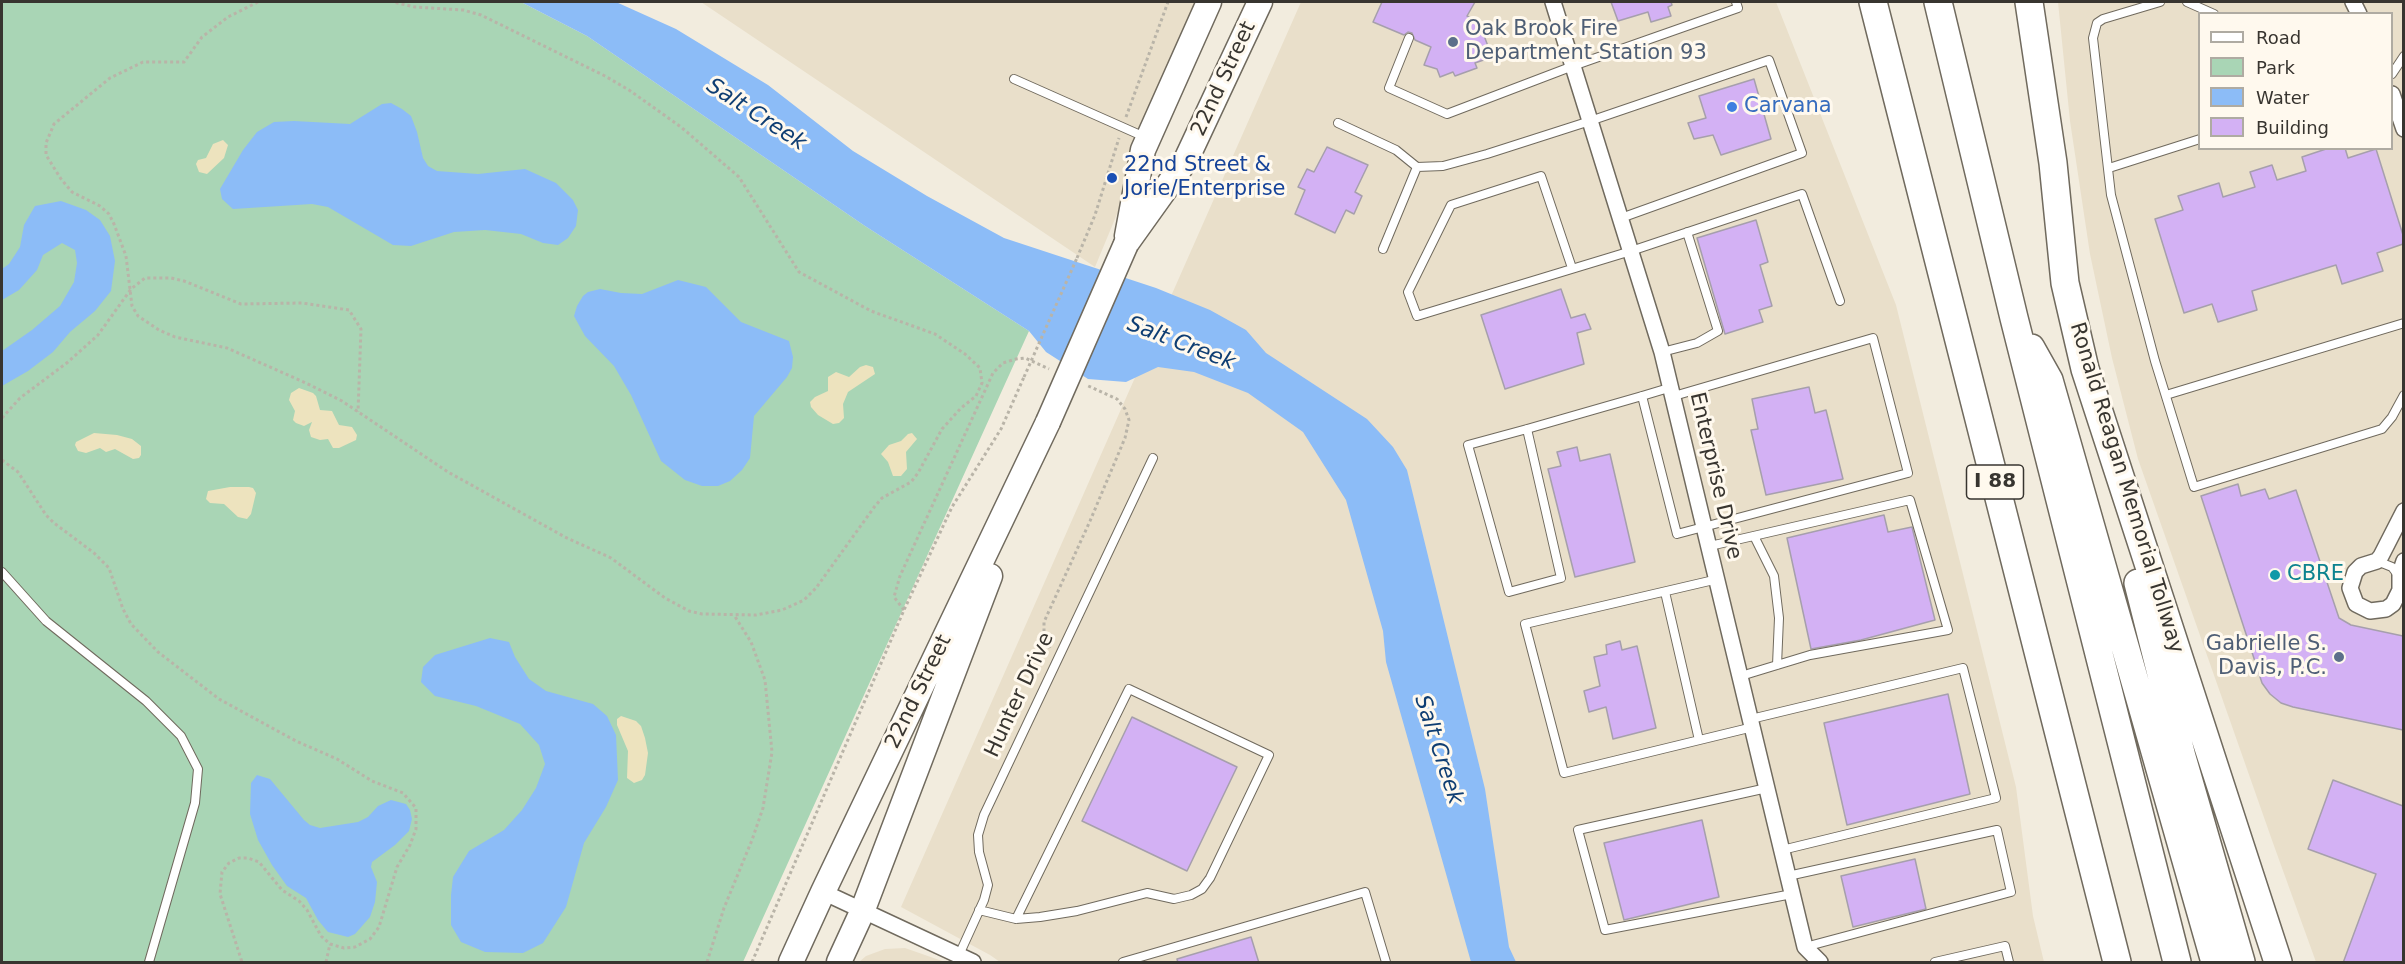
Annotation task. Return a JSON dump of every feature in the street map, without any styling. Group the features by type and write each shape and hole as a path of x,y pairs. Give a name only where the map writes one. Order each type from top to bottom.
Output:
{"highway":[{"name":"I 88","path":"1873,2 2118,963"},
{"name":"I 88","path":"1938,2 2014,318 2177,963"},
{"name":"Ronald Reagan Memorial Tollway","path":"2029,2 2053,163 2065,283 2085,369 2278,963"},
{"path":"2014,318 2049,380 2215,963"},
{"path":"2085,369 2182,757 2241,963"}],"main road":[{"name":"22nd Street","path":"1126,244 1143,150 1209,2"},
{"name":"22nd Street","path":"791,963 1048,422 1126,244 1186,160 1260,2"},
{"name":"22nd Street","path":"839,963 862,912 1048,422"}],"street":[{"name":"Enterprise Drive","path":"1553,2 1673,392 1805,948"},
{"path":"2393,100 2403,129"},
{"path":"2403,511 2385,550 2377,561 2368,562 2355,572 2350,588 2356,604 2370,611 2378,611 2400,599 2400,573 2403,561"},
{"path":"823,892 966,959"},
{"path":"1805,948 1820,963"}],"lane":[{"path":"1409,38 1389,88 1447,114 1573,66 1738,8 1736,2"},
{"path":"2160,2 2103,19 2097,23 2092,38 2111,195 2194,487 2382,429 2392,417 2403,395"},
{"path":"2187,2 2210,12"},
{"path":"2393,71 2403,56"},
{"path":"1338,123 1396,150 1417,167 1443,166 1590,121 1769,60 1802,153 1621,218"},
{"path":"1014,79 1148,139"},
{"path":"2109,168 2198,139"},
{"path":"1383,249 1417,167"},
{"path":"1572,268 1541,176 1451,205 1408,292 1417,316 1631,251 1802,194 1840,301"},
{"path":"1662,352 1697,343 1718,331 1688,232"},
{"path":"2166,395 2403,323"},
{"path":"1527,429 1561,578 1509,592 1468,446 1527,429 1642,396 1673,392 1873,338 1908,473 1677,534 1642,396"},
{"name":"Hunter Drive","path":"966,959 988,885 978,843 984,815 1153,458"},
{"path":"1710,546 1910,500 1948,630 1810,655 1741,676"},
{"path":"1754,536 1773,576 1779,618 1777,665"},
{"path":"2377,561 2392,567 2401,582"},
{"path":"2,572 46,621 146,701 181,736 198,770 195,803 149,963"},
{"path":"1718,579 1525,624 1564,773 1699,740 1752,723 1963,668 1996,798 1782,850"},
{"path":"1665,592 1699,740"},
{"path":"979,910 1016,919 1077,911 1147,893 1174,899 1191,895 1202,889 1210,878 1269,755 1129,688 1016,919"},
{"path":"1767,788 1578,830 1605,930 1792,894"},
{"path":"1788,876 1997,830 2010,892 1805,948"},
{"path":"1123,963 1365,892 1386,963"},
{"path":"1935,963 2005,946 2009,963"}],"path":[{"path":"258,2 228,18 202,37 184,62 143,62 110,78 54,124 46,143 46,155 72,192 100,206 109,214 126,256 132,306 138,316 159,330 175,337 227,348 342,401 448,472 565,537 611,558 676,605 702,614 756,615 792,606 804,600 816,588 882,498 911,482 918,473 942,429 961,408 976,396 982,383 980,368 965,354 935,334 872,311 799,272 739,177 695,137 658,108 605,76 482,15 462,10 415,7 393,2"},
{"path":"752,963 904,610 952,507 1001,429 1077,258"},
{"path":"2,418 21,398 68,362 98,335 131,290 145,278 171,278 241,304 302,303 348,310 361,329 358,413"},
{"path":"904,610 894,597 900,576 993,374 1003,363 1016,358 1025,358"},
{"path":"1058,655 1048,646 1044,636 1044,622 1125,438 1129,420 1125,409 1117,399 1106,393"},
{"path":"2,460 18,472 54,524 94,553 109,568 123,609 131,624 158,652 228,704 296,741 337,759 372,781 393,788 411,800 416,808 416,829 397,867 379,927 370,939 356,946 345,948 330,944 321,936 307,910 282,890 259,862 239,858 229,863 222,872 219,883 220,894 242,963"},
{"path":"707,963 724,908 763,808 772,752 765,680 751,642 734,615"},
{"path":"326,963 330,944"}],"shaded area":[{"path":"701,2 1205,2 1095,267"},
{"path":"1301,2 1776,2 1896,305 2016,787 2033,916 2044,962 1000,962 901,907"},
{"path":"2058,2 2403,2 2403,962 2316,962 2138,459 2112,358 2090,254 2070,121"},
{"path":"905,948 945,962 859,962 866,956 885,949"}],"green space":[{"path":"2,2 521,2 587,36 865,226 1029,331 743,962 2,962"}],"sand":[{"path":"223,140 228,145 224,158 207,174 199,172 196,164 198,160 206,158 213,144"},
{"path":"866,365 873,367 875,374 848,392 843,404 844,418 839,423 833,424 818,415 810,402 828,391 828,377 836,372 849,377 860,367"},
{"path":"299,388 313,393 320,410 332,411 339,425 352,427 357,435 356,440 339,448 333,448 328,439 320,440 311,437 309,430 312,422 304,426 293,420 295,411 289,400 291,393"},
{"path":"94,433 132,439 141,446 141,455 133,459 115,449 106,452 100,448 86,453 78,451 76,442"},
{"path":"912,433 917,439 906,452 907,469 901,476 893,476 888,462 881,454 889,445 901,441"},
{"path":"230,487 249,487 253,488 256,493 251,514 247,519 238,517 224,504 210,503 206,499 208,491"},
{"path":"621,716 636,721 641,726 648,753 645,775 642,780 634,783 627,778 628,751 617,725 617,719"}],"water":[{"name":"Salt Creek","path":"521,2 616,2 676,29 768,85 853,151 927,196 1004,238 1156,288 1210,310 1246,330 1266,353 1367,419 1393,447 1407,470 1485,789 1509,947 1516,962 1471,962 1386,662 1383,631 1346,500 1303,432 1248,393 1194,372 1158,367 1126,382 1088,379 1046,352 1029,331 865,226 587,36"},
{"path":"391,103 411,116 423,158 428,166 437,171 478,174 525,169 556,183 573,200 578,210 576,226 568,238 558,245 543,243 521,234 485,230 454,232 411,246 393,245 328,207 312,204 233,209 222,199 220,189 243,150 257,132 274,122 350,124 382,104"},
{"path":"61,201 86,210 100,220 110,236 115,261 111,291 95,311 70,332 53,352 28,371 2,386 2,351 60,306 74,282 77,263 75,250 62,243 43,255 37,270 19,290 2,300 2,269 9,264 20,247 24,225 35,206"},
{"path":"678,280 706,287 741,322 789,341 793,357 792,368 787,377 754,416 750,458 742,470 730,481 718,486 702,486 685,480 661,461 631,395 614,366 585,336 574,316 577,306 588,292 600,289 642,294"},
{"path":"490,638 509,642 515,657 529,679 546,691 593,704 607,716 616,735 618,780 606,807 584,843 566,907 543,943 523,953 485,952 461,942 451,925 451,895 453,877 469,851 504,830 522,810 536,788 545,764 539,745 520,724 476,706 435,696 421,682 423,667 435,655"},
{"path":"257,775 270,779 304,820 320,828 358,822 368,817 378,806 391,800 406,804 410,810 412,819 409,831 372,862 371,867 377,882 375,902 370,917 355,934 348,937 328,932 318,920 306,898 287,886 272,865 258,840 250,814 251,783"}],"building":[{"name":"Oak Brook Fire Department Station 93","path":"1382,2 1475,2 1467,16 1479,22 1492,57 1475,63 1477,68 1455,76 1453,72 1440,77 1437,69 1424,65 1431,47 1415,40 1412,33 1408,32 1404,35 1373,22"},
{"path":"1611,2 1671,2 1672,5 1668,7 1671,16 1651,22 1648,12 1618,21"},
{"name":"Carvana","path":"1754,79 1771,139 1721,155 1713,135 1694,139 1688,123 1706,118 1699,96"},
{"path":"1327,147 1368,165 1355,192 1362,196 1354,214 1346,210 1335,233 1295,214 1305,190 1298,187 1307,169 1314,172"},
{"path":"2323,150 2346,150 2348,158 2376,150 2403,235 2403,244 2377,253 2383,271 2342,284 2336,265 2252,291 2257,310 2218,322 2212,304 2184,313 2155,219 2183,210 2178,196 2219,183 2223,197 2255,187 2250,172 2272,165 2277,180 2306,171 2302,157"},
{"path":"1756,220 1768,262 1760,265 1772,306 1759,310 1763,322 1725,334 1697,238"},
{"path":"1561,289 1571,318 1585,314 1591,329 1577,333 1584,364 1505,389 1481,315"},
{"path":"1809,387 1815,413 1826,410 1843,479 1766,495 1751,430 1758,429 1752,399"},
{"path":"1577,447 1580,461 1610,454 1635,562 1575,577 1548,469 1561,466 1557,452"},
{"name":"CBRE","path":"2238,484 2241,496 2265,489 2269,499 2296,490 2339,618 2351,625 2403,636 2403,730 2281,703 2262,683 2201,496"},
{"path":"1884,515 1888,532 1912,527 1935,620 1861,640 1811,649 1787,538"},
{"path":"1620,641 1622,650 1637,646 1656,728 1613,739 1606,707 1589,712 1584,691 1600,686 1594,657 1607,654 1606,645"},
{"path":"1948,694 1970,794 1847,825 1824,723"},
{"path":"1132,717 1237,767 1187,871 1082,821"},
{"path":"2333,780 2403,806 2403,963 2343,963 2376,874 2308,849"},
{"path":"1702,820 1719,897 1624,920 1604,843"},
{"path":"1915,859 1926,909 1853,927 1841,876"},
{"path":"1251,937 1259,963 1178,963 1177,959"}],"place":[{"name":"Oak Brook Fire Department Station 93","path":"1453,42"},
{"name":"Carvana","path":"1732,107"},
{"name":"22nd Street & Jorie/Enterprise","path":"1112,178"},
{"name":"CBRE","path":"2275,575"},
{"name":"Gabrielle S. Davis, P.C.","path":"2339,657"}]}
